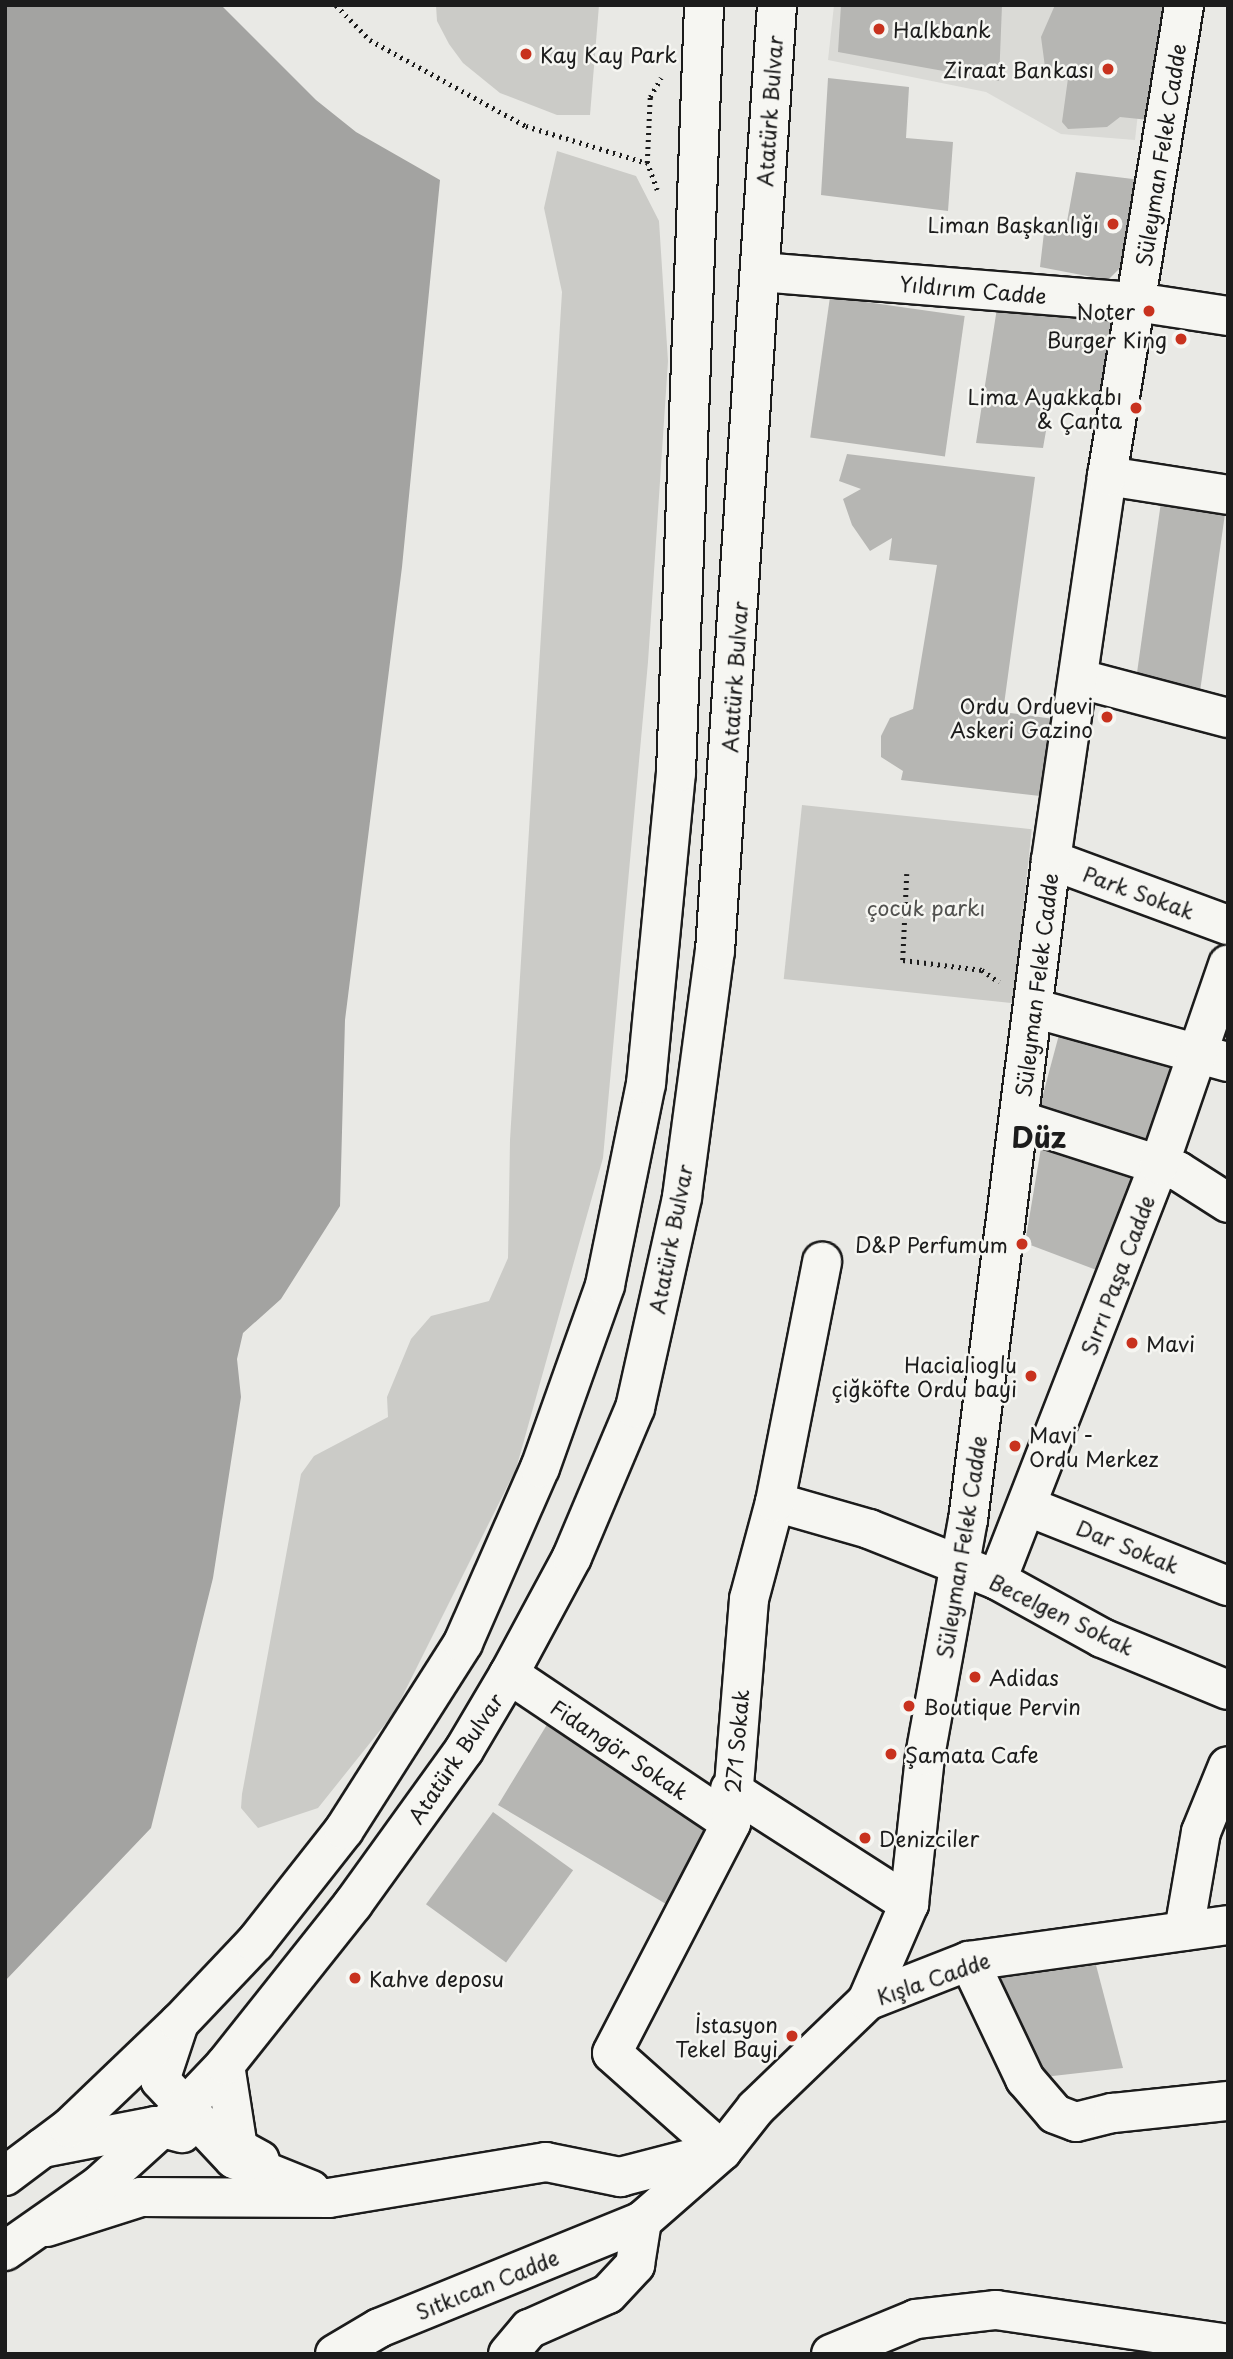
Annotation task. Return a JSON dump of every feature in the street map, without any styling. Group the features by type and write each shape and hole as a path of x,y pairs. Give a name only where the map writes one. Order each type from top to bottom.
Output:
{"main road":[{"path":"5,2176 42,2148 179,2023 255,1943 344,1830 463,1643 541,1468 605,1285 646,1084 676,773 704,5"},
{"name":"Atatürk Bulvar","path":"20,2241 98,2186 173,2118 225,2064 353,1904 464,1750 509,1674 572,1557 635,1408 682,1197 715,951 777,5"},
{"name":"Süleyman Felek Cadde","path":"867,2001 909,1904 925,1756 961,1566 1051,860 1080,679 1107,476 1184,5"},
{"name":"Yıldırım Cadde","path":"760,272 1136,302 1228,316"},
{"path":"1107,476 1228,495"},
{"path":"1080,679 1228,718"},
{"name":"Park Sokak","path":"1051,860 1228,925"},
{"name":"Sırrı Paşa Cadde","path":"996,1580 1029,1507 1159,1165 1213,1057 1228,965"},
{"path":"1033,1008 1213,1057"},
{"path":"1019,1120 1178,1171 1228,1203"},
{"name":"271 Sokak","path":"722,2151 612,2053 730,1806 749,1599 775,1502 822,1262"},
{"name":"Becelgen Sokak","path":"775,1502 859,1525 996,1580 1102,1638 1228,1690"},
{"name":"Dar Sokak","path":"1029,1507 1228,1586"},
{"name":"Fidangör Sokak","path":"509,1674 730,1806 909,1904"},
{"path":"1184,1931 1201,1832 1228,1766"},
{"name":"Kışla Cadde","path":"642,2221 722,2151 756,2108 867,2001 969,1961 1228,1925"},
{"path":"969,1961 1025,2080 1055,2114 1076,2122 1113,2113 1228,2101"},
{"path":"173,2118 160,2081 179,2023"},
{"path":"225,2064 229,2145"},
{"path":"42,2148 173,2118 329,2198"},
{"path":"20,2241 141,2197 329,2198 546,2162 620,2178 722,2151"},
{"path":"508,2354 529,2329 608,2294 635,2265 642,2221"},
{"name":"Sıtkıcan Cadde","path":"335,2354 379,2328 642,2221"},
{"path":"831,2354 916,2319 996,2310 1228,2344"}],"path":[{"path":"336,5 370,40 526,126 647,163"},
{"path":"661,199 647,163 650,97 663,75"},
{"path":"907,874 903,960 982,970 1033,1008"}],"shaded area":[{"path":"5,5 221,5 316,100 356,132 440,180 402,567 345,1020 340,1206 281,1299 243,1333 237,1359 241,1397 213,1578 151,1828 5,1981"},
{"path":"834,5 1150,5 1135,140 1061,134 986,92 828,60"}],"green space":[{"name":"Kay Kay Park","path":"436,5 599,5 590,115 557,115 500,93 463,63 449,44 437,21"},
{"path":"557,151 636,176 659,221 668,361 648,662 603,1158 516,1469 394,1713 318,1808 258,1828 241,1808 242,1794 301,1474 314,1456 388,1417 387,1397 411,1339 431,1316 489,1301 508,1258 510,1140 562,292 544,208"},
{"name":"çocuk parkı","path":"802,805 1032,829 1013,1003 784,979"}],"building":[{"path":"841,5 1002,5 999,81 838,52"},
{"name":"Ziraat Bankası","path":"1055,5 1172,5 1149,120 1120,117 1107,127 1068,129 1062,122 1069,71 1045,67 1041,37"},
{"path":"828,78 909,87 906,138 953,142 948,211 821,195"},
{"path":"1076,172 1141,180 1127,261 1108,280 1040,267 1045,224 1066,227"},
{"path":"830,297 965,316 945,457 810,438"},
{"path":"997,308 1119,322 1109,403 1053,391 1043,448 976,443"},
{"path":"847,454 1035,477 1003,712 1054,719 1040,796 901,780 903,771 881,757 881,736 890,718 913,709 937,565 889,560 892,538 870,551 852,525 843,499 861,489 839,481"},
{"path":"1161,502 1225,511 1200,694 1135,685"},
{"path":"1060,1031 1181,1063 1156,1156 1035,1124"},
{"path":"1042,1142 1145,1172 1107,1274 1025,1243"},
{"path":"551,1718 626,1764 621,1773 702,1822 707,1832 666,1904 498,1805"},
{"path":"493,1812 573,1870 506,1962 426,1904"},
{"path":"1096,1965 1123,2068 1044,2077 1001,1978"}],"place":[{"name":"Halkbank","path":"879,29"},
{"name":"Kay Kay Park","path":"526,54"},
{"name":"Ziraat Bankası","path":"1108,69"},
{"name":"Liman Başkanlığı","path":"1113,224"},
{"name":"Noter","path":"1149,311"},
{"name":"Burger King","path":"1181,339"},
{"name":"Lima Ayakkabı & Çanta","path":"1136,408"},
{"name":"Ordu Orduevi Askeri Gazino","path":"1107,717"},
{"name":"D&P Perfumum","path":"1022,1244"},
{"name":"Mavi","path":"1132,1343"},
{"name":"Hacialioglu çiğköfte Ordu bayi","path":"1031,1376"},
{"name":"Mavi - Ordu Merkez","path":"1015,1446"},
{"name":"Adidas","path":"975,1677"},
{"name":"Boutique Pervin","path":"909,1706"},
{"name":"Şamata Cafe","path":"891,1754"},
{"name":"Denizciler","path":"865,1838"},
{"name":"Kahve deposu","path":"355,1978"},
{"name":"İstasyon Tekel Bayi","path":"792,2036"}],"district":[{"name":"Düz","path":"1039,1137"}]}
